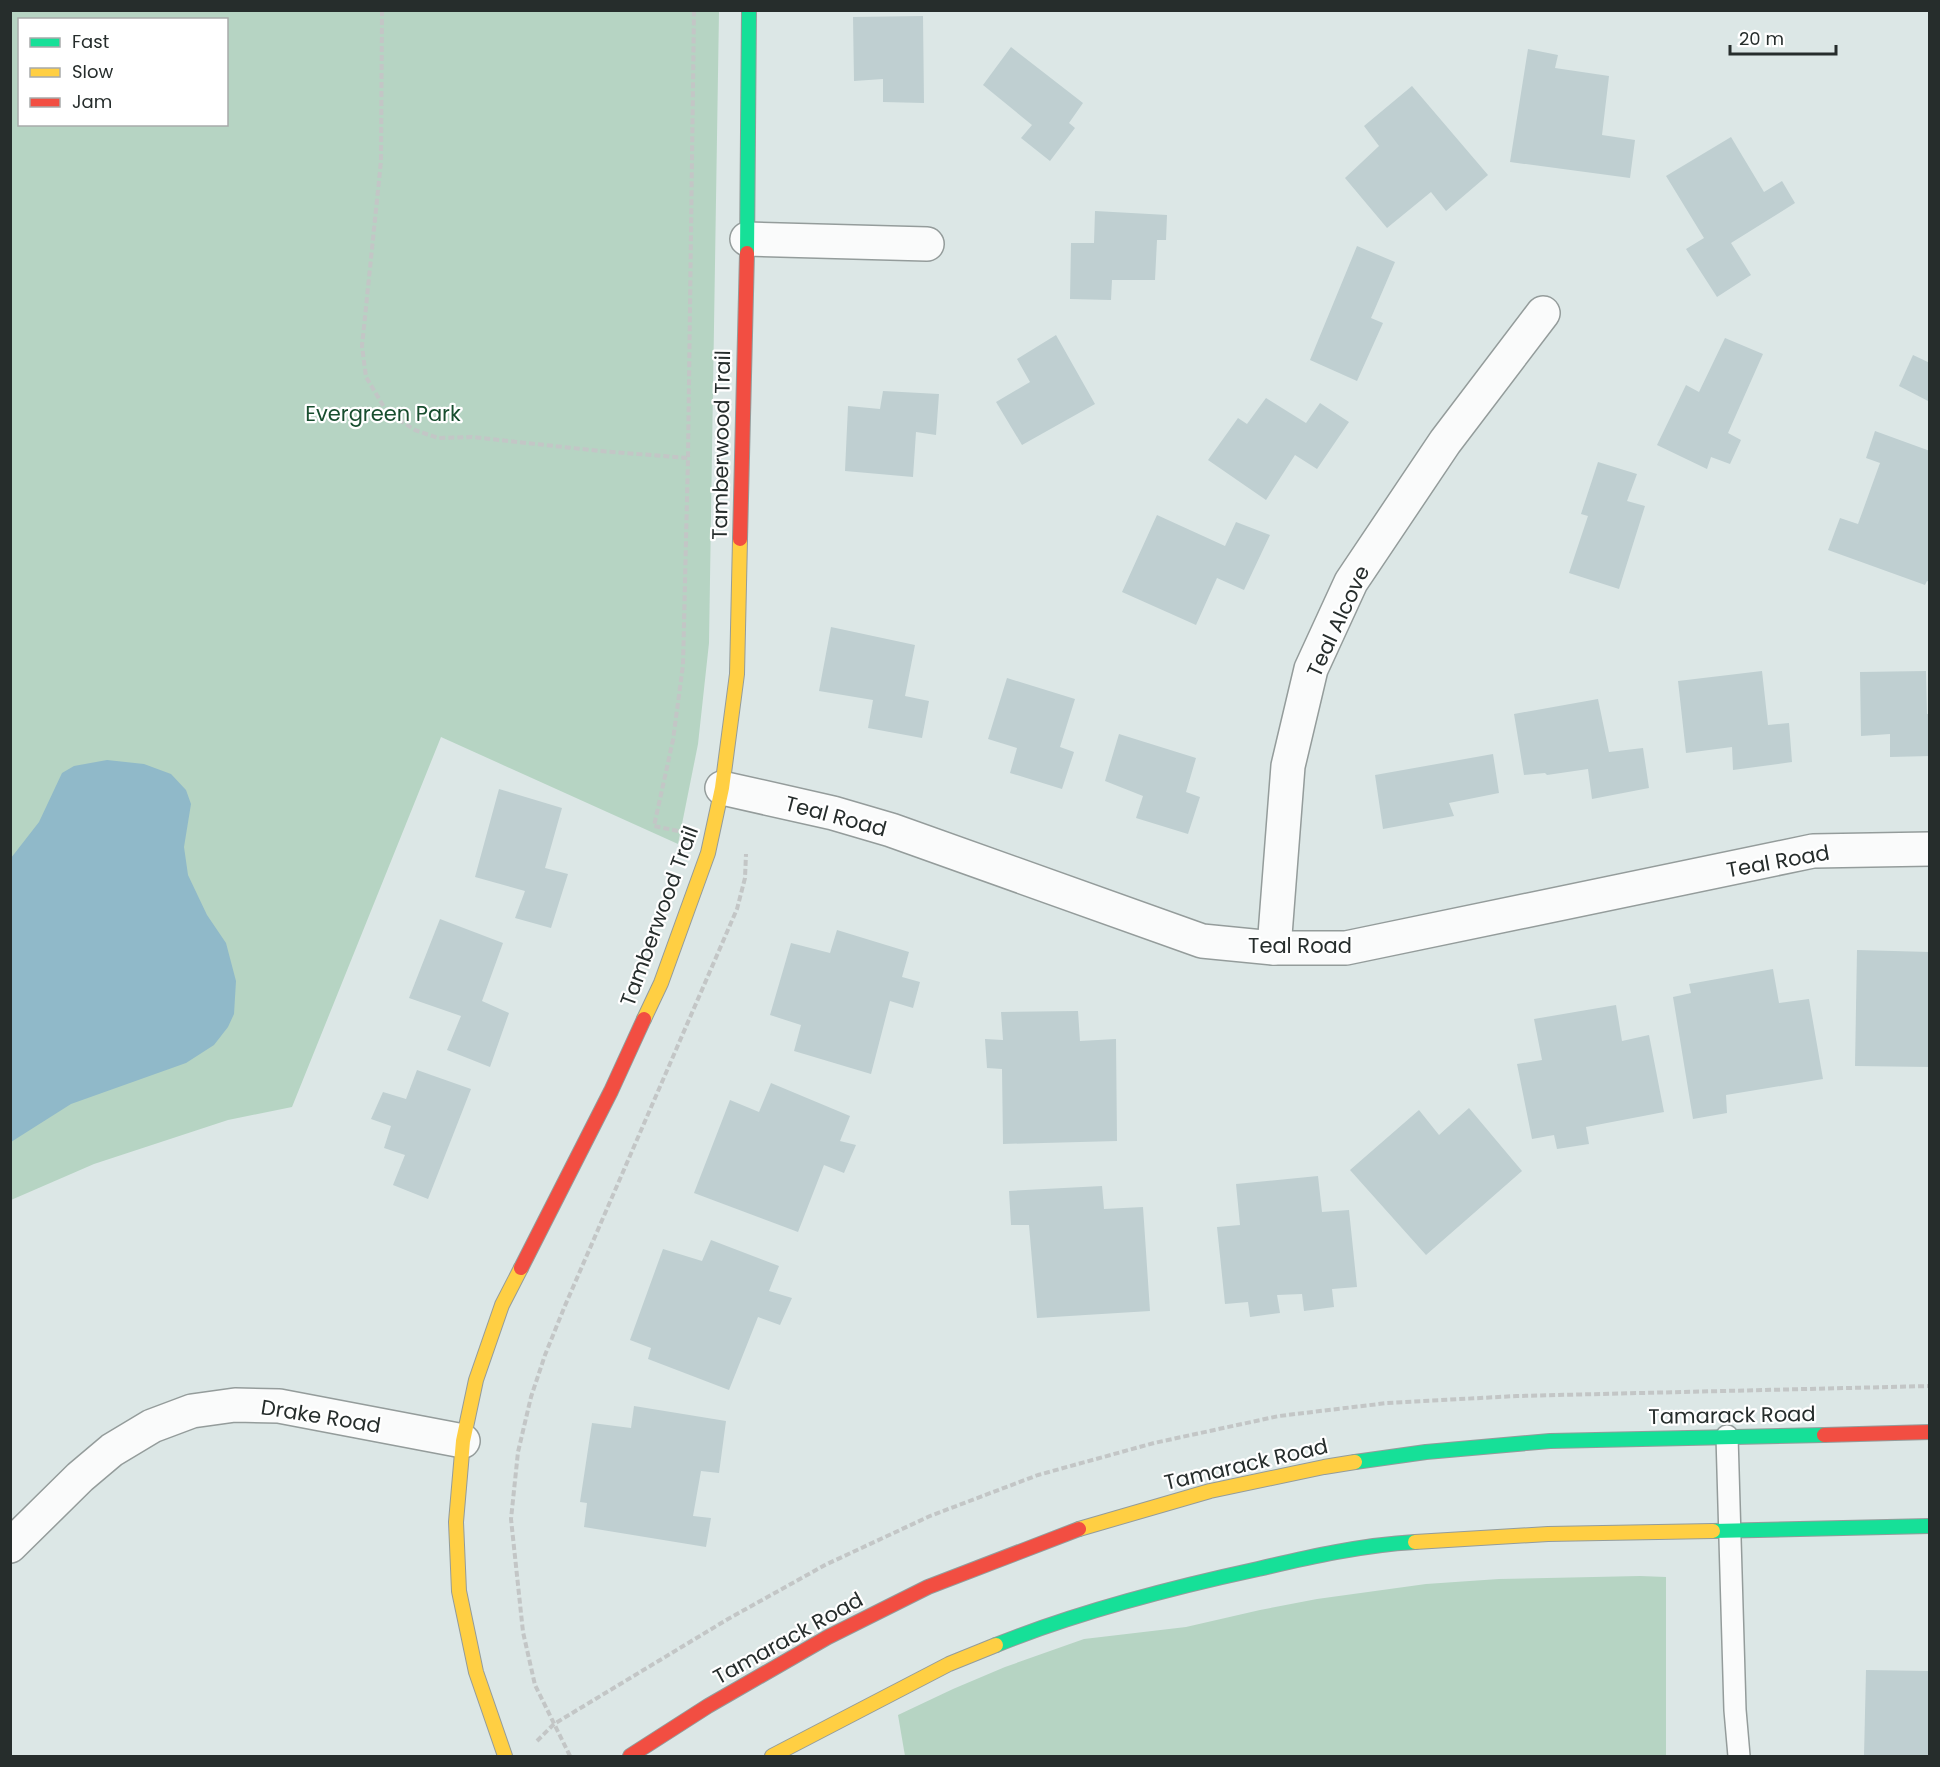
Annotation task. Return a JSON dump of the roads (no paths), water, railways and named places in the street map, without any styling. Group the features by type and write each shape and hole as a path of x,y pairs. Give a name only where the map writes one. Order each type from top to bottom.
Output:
{"street":[{"name":"Tamberwood Trail","path":"505,1756 476,1672 459,1591 456,1522 463,1441 476,1380 502,1305 611,1091 661,983 708,854 722,788 737,674 747,239 749,10"},
{"path":"747,239 927,244"},
{"name":"Teal Alcove","path":"1275,948 1288,766 1311,669 1352,582 1445,442 1543,313"},
{"name":"Teal Road","path":"722,788 833,813 891,831 1202,941 1275,948 1346,948 1813,851 1929,849"},
{"name":"Drake Road","path":"10,1546 80,1477 112,1450 152,1426 192,1411 235,1405 279,1406 463,1441"},
{"name":"Tamarack Road","path":"630,1756 708,1706 828,1636 928,1587 1086,1526 1210,1491 1324,1467 1426,1452 1550,1441 1929,1432"},
{"path":"772,1756 949,1664 1004,1641 1093,1611 1202,1581 1324,1554 1409,1542 1548,1534 1929,1526"}],"lane":[{"path":"1727,1436 1735,1710 1739,1756"}],"water":[{"path":"107,760 144,764 171,774 186,790 191,804 184,847 188,875 207,915 226,943 236,981 234,1014 228,1027 214,1045 186,1063 71,1104 11,1142 11,858 39,822 62,773 74,766"}],"park label":[{"name":"Evergreen Park","path":"383,413"}]}
